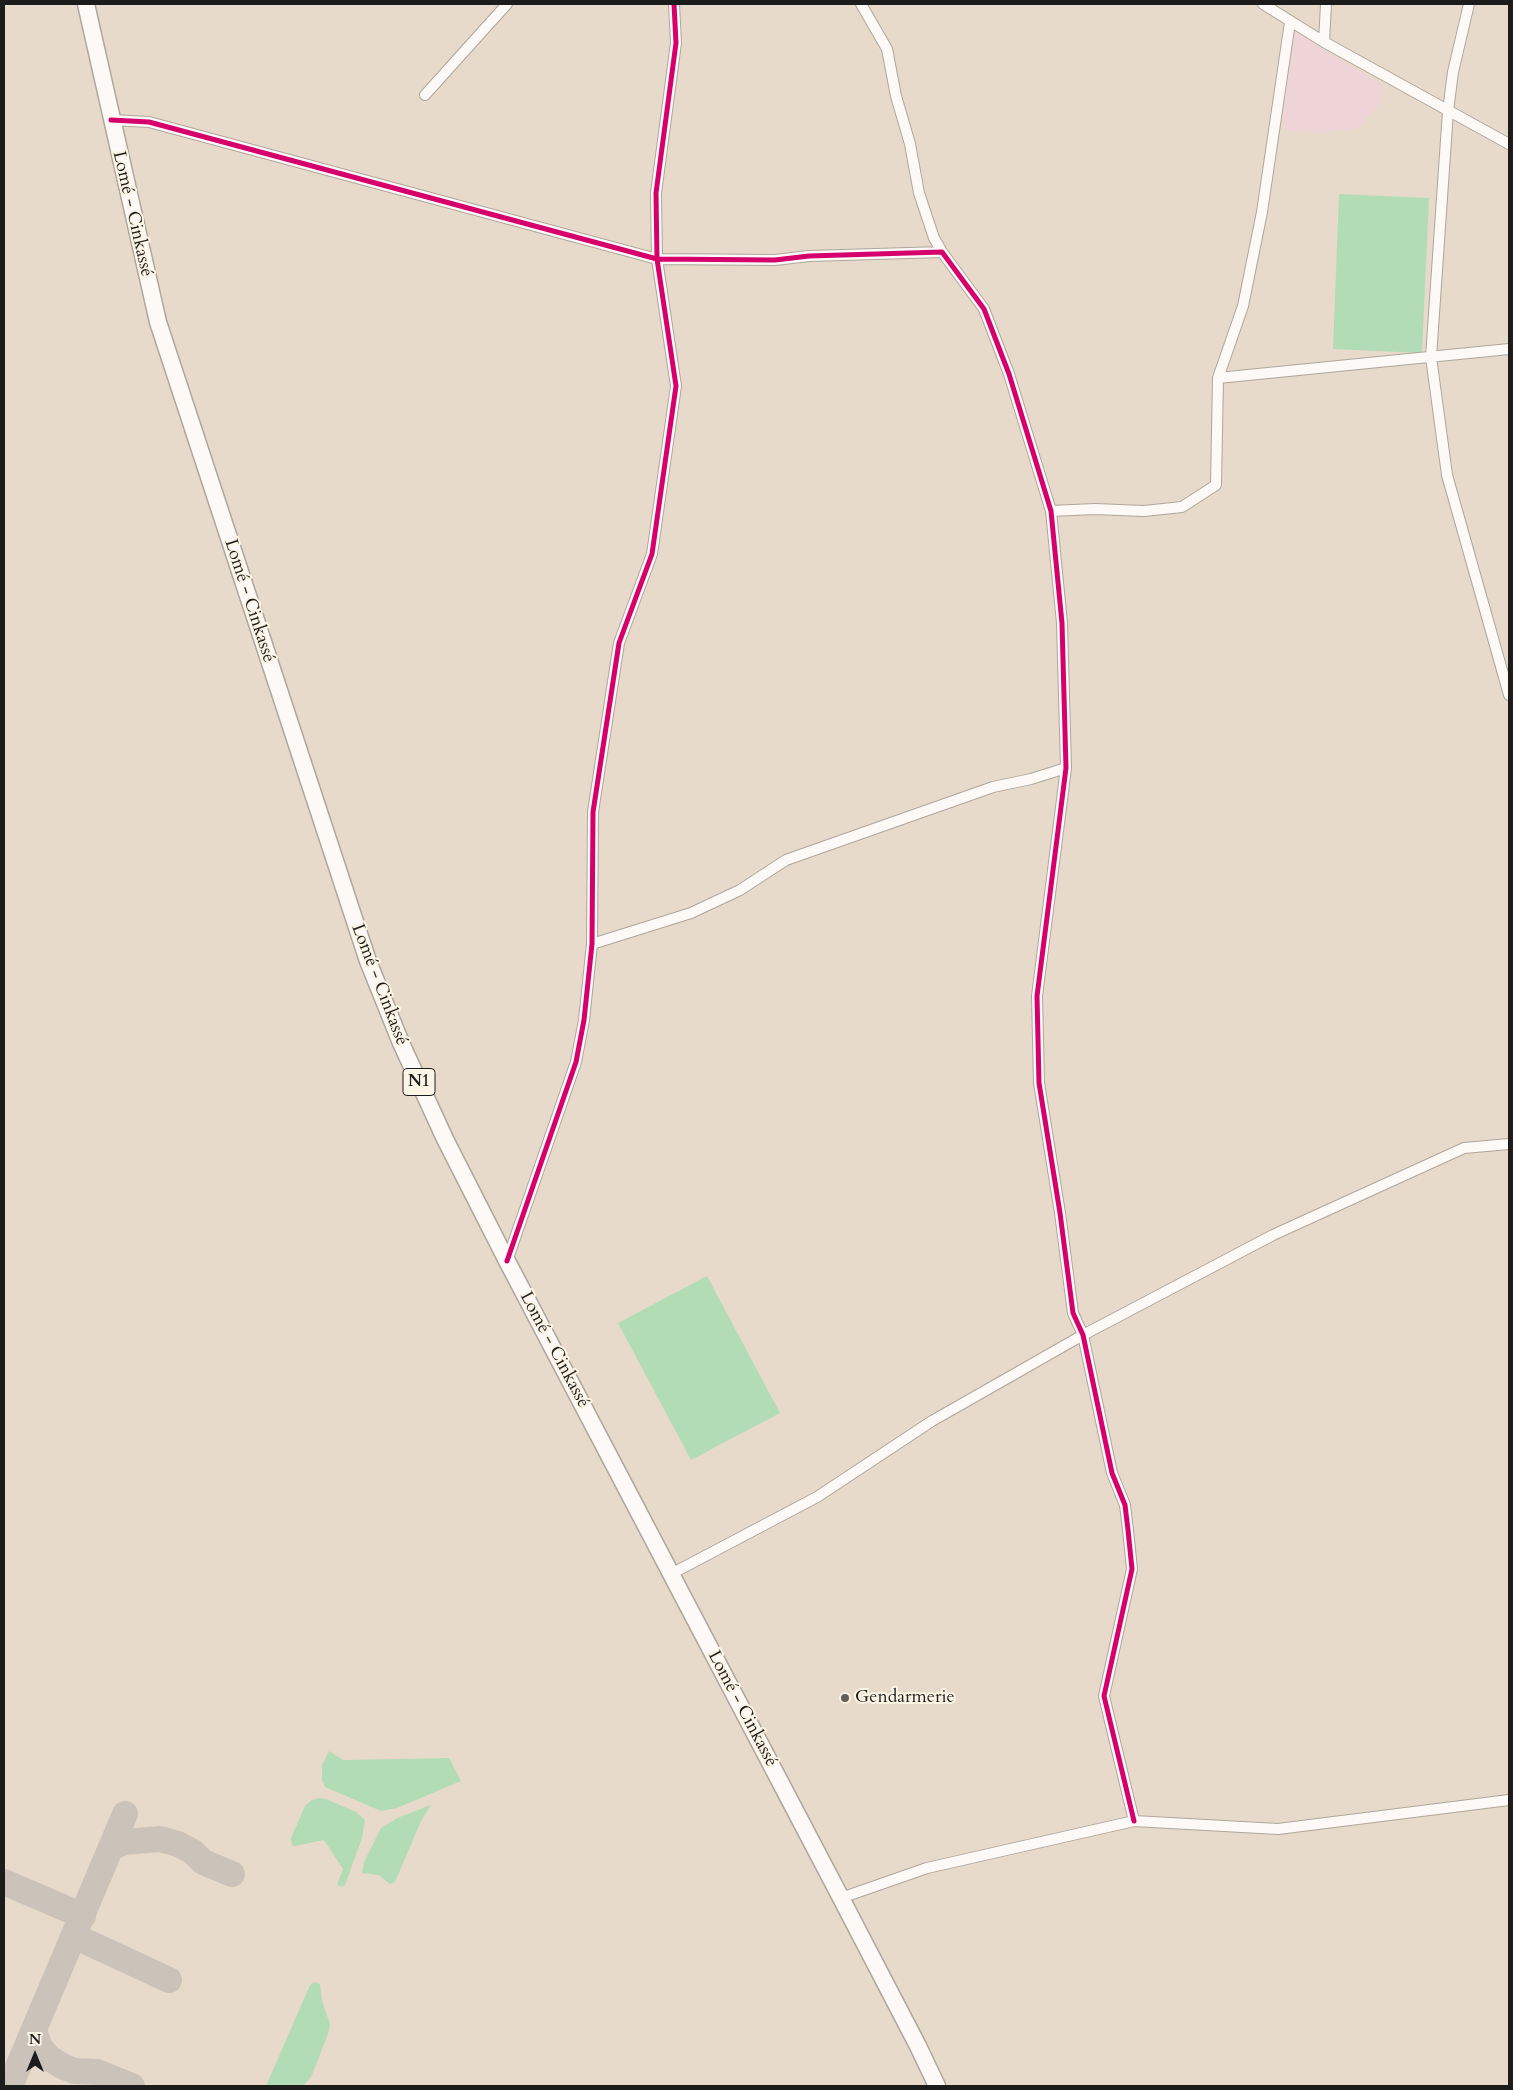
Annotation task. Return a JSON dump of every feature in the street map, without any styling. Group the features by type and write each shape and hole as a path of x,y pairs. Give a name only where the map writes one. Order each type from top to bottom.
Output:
{"highway":[{"name":"Lomé - Cinkassé","path":"86,4 158,322 368,961 401,1043 445,1138 508,1261 918,2046 936,2086"}],"street":[{"path":"425,95 507,4"},
{"path":"508,1261 576,1062 584,1020 592,944 593,812 619,643 652,554 676,386 657,259 656,193 676,43 674,4"},
{"path":"861,4 887,49 896,96 910,144 919,193 934,238 942,252 984,308 1008,374 1050,511 1062,623 1066,768 1037,996 1039,1073 1073,1313 1083,1335 1112,1473 1125,1505 1132,1569 1104,1696 1134,1821"},
{"path":"1263,4 1324,42 1509,144"},
{"path":"1324,42 1326,4"},
{"path":"1469,4 1453,72 1448,111 1431,357 1447,474 1509,695"},
{"path":"1050,511 1095,509 1144,511 1182,507 1216,485 1218,378 1243,306 1262,212 1290,22"},
{"path":"111,120 149,122 657,259 775,260 808,256 942,252"},
{"path":"1218,378 1509,349"},
{"path":"592,944 691,913 740,890 786,860 993,787 1031,779 1066,768"},
{"path":"670,1574 817,1497 932,1421 1083,1335 1273,1236 1464,1148 1509,1144"},
{"path":"841,1898 927,1868 1134,1821 1278,1829 1509,1800"}],"shaded area":[{"path":"1293,30 1385,87 1378,106 1357,128 1322,133 1283,130 1287,66"}],"green space":[{"path":"1339,194 1429,198 1422,353 1333,349"},
{"path":"707,1276 780,1413 691,1460 618,1323"},
{"path":"329,1751 343,1760 449,1758 461,1781 397,1808 381,1811 325,1787 322,1780 322,1765"},
{"path":"326,1799 356,1812 365,1820 362,1838 345,1885 341,1887 337,1885 343,1869 324,1840 292,1845 291,1838 305,1806 312,1800"},
{"path":"431,1805 421,1821 395,1882 390,1884 379,1875 362,1873 364,1862 381,1828 397,1818"},
{"path":"315,1982 320,1984 322,2001 330,2024 311,2077 303,2086 266,2086 310,1985"}],"taxiway":[{"path":"10,2086 125,1814"},
{"path":"111,1848 124,1842 160,1839 178,1844 193,1852 203,1862 232,1874"},
{"path":"4,1882 83,1916"},
{"path":"74,1936 169,1980"},
{"path":"34,2031 40,2047 49,2058 64,2067 75,2071 97,2072 132,2086"}],"cycle path":[{"path":"507,1261 576,1062 584,1020 592,944 593,812 619,643 652,554 676,386 657,259 656,193 676,43 674,4"},
{"path":"111,120 149,122 657,259 775,260 809,256 942,252 984,309 1009,374 1051,511 1062,623 1066,768 1037,996 1039,1083 1060,1213 1073,1313 1083,1335 1112,1473 1125,1505 1132,1569 1104,1696 1134,1821"}],"place":[{"name":"Gendarmerie","path":"845,1698"}]}
